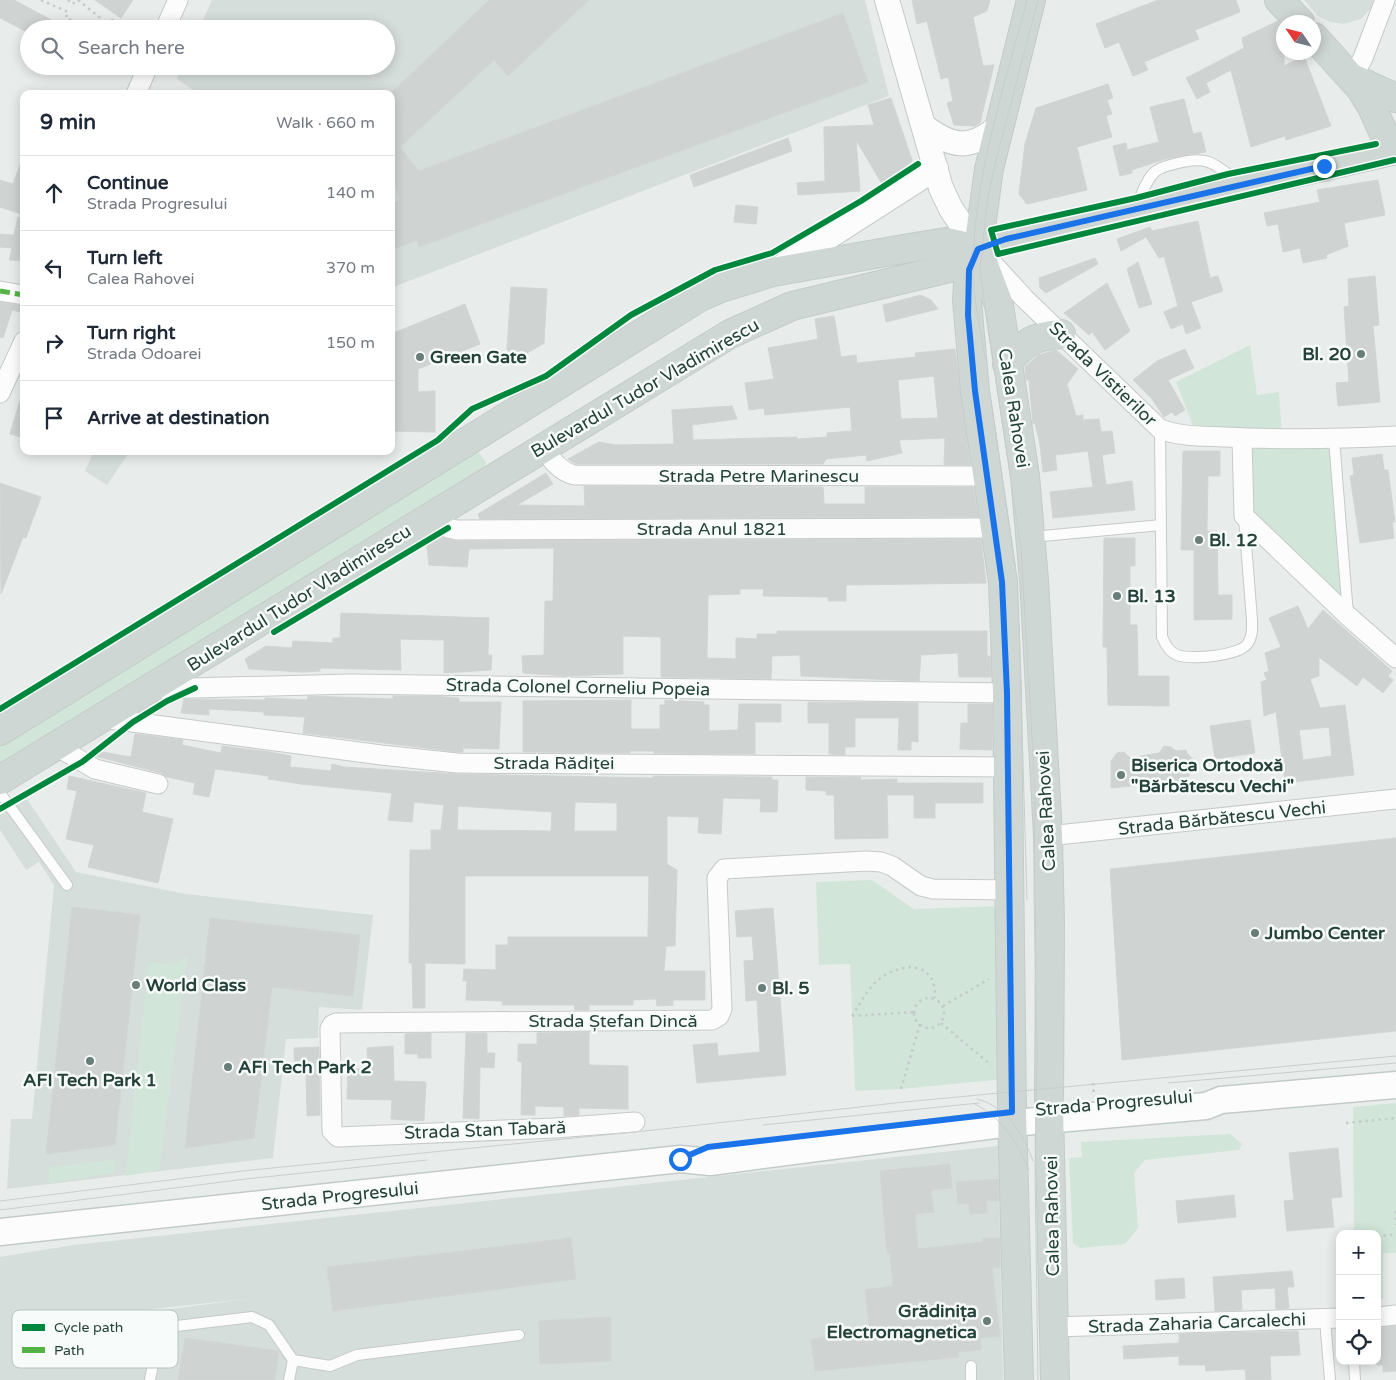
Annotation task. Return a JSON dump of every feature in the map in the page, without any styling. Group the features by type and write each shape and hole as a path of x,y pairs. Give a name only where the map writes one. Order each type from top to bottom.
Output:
{"main road":[{"path":"0,731 482,434 700,297 721,288 773,272 946,242 978,249 986,184 1031,0"},
{"path":"1279,0 1293,15"},
{"path":"1321,45 1352,78 1372,108 1394,156"},
{"path":"1352,78 1396,98"},
{"name":"Bulevardul Tudor Vladimirescu","path":"0,780 543,447 759,319 792,306 950,268 978,249 1006,239 1240,184 1394,156"},
{"name":"Calea Rahovei","path":"978,249 999,305 1031,537 1048,836 1050,925 1049,1114 1055,1380"},
{"name":"Calea Rahovei","path":"978,249 969,270 968,315 974,382 996,528 1002,582 1007,693 1012,1118 1019,1380"},
{"path":"1007,364 1018,350 1030,341 1042,335 1061,334"},
{"path":"482,434 504,471"},
{"name":"Strada Progresului","path":"12,1230 154,1217 680,1159 708,1147 1049,1114 1206,1106 1221,1100 1396,1085"},
{"path":"0,1246 12,1230"}],"street":[{"path":"169,20 178,0"},
{"name":"Calea Rahovei","path":"887,0 936,168 951,209 978,249"},
{"path":"1352,78 1363,58 1385,0"},
{"path":"138,90 144,75"},
{"path":"925,127 942,139 962,144 979,140 999,126"},
{"path":"773,272 936,168"},
{"name":"Strada Vistierilor","path":"978,249 1061,334 1160,428 1183,435 1242,438 1334,439 1396,436"},
{"path":"0,290 20,294"},
{"path":"0,393 20,350"},
{"path":"1242,438 1244,516 1348,616 1396,658"},
{"name":"Strada Petre Marinescu","path":"543,447 556,465 565,472 574,475 987,476"},
{"name":"Strada Anul 1821","path":"435,514 448,528 457,530 996,528"},
{"path":"199,659 191,674 194,680 207,687"},
{"name":"Strada Colonel Corneliu Popeia","path":"145,692 207,687 351,684 1007,693"},
{"path":"144,724 134,714 135,702 145,692"},
{"name":"Strada Rădiței","path":"102,718 381,755 457,763 1008,767"},
{"path":"56,746 95,769 158,784"},
{"name":"Strada Bărbătescu Vechi","path":"1048,836 1396,799"},
{"name":"Strada Ștefan Dincă","path":"334,1135 332,1131 330,1030 332,1025 712,1020 719,1016 722,1009 717,878 724,869 866,861 892,866 921,886 933,889 1010,890"},
{"name":"Strada Stan Tabară","path":"334,1135 338,1137 556,1128 635,1122"},
{"path":"1381,1317 1396,1315"},
{"name":"Strada Zaharia Carcalechi","path":"1054,1327 1332,1319"}],"lane":[{"path":"1160,428 1162,637 1165,645 1176,655 1196,658 1240,651 1248,644 1252,633 1244,516"},
{"path":"1334,439 1348,616"},
{"path":"1031,537 1161,525"},
{"path":"0,793 67,885"},
{"path":"178,1326 252,1317 269,1325 293,1360 289,1380"},
{"path":"1330,1380 1332,1319"},
{"path":"293,1360 330,1366 357,1356 519,1335"},
{"path":"1354,1365 1355,1380"},
{"path":"971,1366 971,1380"}],"path":[{"path":"41,0 68,12 66,18 71,20"},
{"path":"68,0 73,4 77,0 103,20"},
{"path":"914,1012 852,1016 867,991 878,980 901,968 912,968 930,974 935,981 935,998 943,1006 944,1015 941,1023 931,1028 920,1024"},
{"path":"943,1006 993,977"},
{"path":"914,1012 921,1000 935,998"},
{"path":"901,1089 920,1024 914,1012"},
{"path":"941,1023 995,1068 1012,1060"},
{"path":"1346,1123 1396,1118"},
{"path":"1396,1211 1396,1225"},
{"path":"1381,1236 1396,1234"}],"shaded area":[{"path":"212,0 865,0 889,96 395,286 395,90 193,90 177,79 179,75 395,75 395,20 203,20"},
{"path":"1304,0 1375,0 1373,6 1361,19 1344,24 1330,22 1321,18 1321,15 1317,15"},
{"path":"92,455 127,455 107,485 85,471"},
{"path":"27,799 76,872 186,894 373,915 362,1010 319,1007 318,1038 286,1039 273,1158 7,1189 11,1119 32,1119 54,885 39,862 26,870 0,830 0,815"},
{"path":"998,1146 1003,1380 0,1380 0,1257 73,1245"}],"green space":[{"path":"1250,345 1257,395 1279,392 1282,438 1334,439 1348,616 1244,516 1242,438 1197,436 1176,382"},
{"path":"477,450 486,462 485,466 0,765 0,744"},
{"path":"872,880 914,909 999,906 1004,1079 901,1089 855,1091 850,964 819,965 816,882"},
{"path":"187,955 159,1170 126,1176 149,962 174,963 179,962"},
{"path":"1396,1103 1396,1253 1383,1253 1383,1299 1381,1299 1381,1230 1354,1230 1353,1107"},
{"path":"1230,1134 1242,1144 1239,1150 1145,1160 1134,1173 1138,1228 1125,1244 1080,1248 1073,1243 1069,1158 1082,1157 1081,1142"},
{"path":"115,1160 114,1173 49,1183 49,1167"}],"building":[{"path":"0,0 14,0 51,20 20,20 20,28 0,18"},
{"path":"95,0 133,0 121,18"},
{"path":"489,0 589,0 508,76 494,60 400,147 419,171 843,13 868,82 419,247 417,240 395,248 395,202 400,200 395,186 394,90"},
{"path":"912,0 990,0 987,11 973,17 983,66 994,65 980,123 975,126 954,125 947,103 953,101 948,77 941,79 927,21 917,24"},
{"path":"1158,0 1236,0 1240,12 1195,30 1199,39 1144,62 1148,70 1133,76 1119,42 1105,48 1096,24"},
{"path":"1276,22 1276,60 1284,60 1284,66 1296,60 1306,60 1331,126 1286,140 1285,136 1251,147 1231,70 1206,83 1210,92 1197,99 1186,78 1244,48 1242,38"},
{"path":"1108,84 1113,98 1107,100 1112,114 1106,116 1112,137 1077,147 1087,190 1027,204 1019,194 1025,144 1036,108"},
{"path":"891,98 912,160 908,169 882,184 856,140 860,191 798,195 797,183 825,181 824,127 874,125 868,105"},
{"path":"1184,99 1193,134 1201,132 1206,152 1165,159 1120,176 1113,146 1126,143 1127,150 1159,142 1150,107"},
{"path":"788,138 792,151 694,187 690,175"},
{"path":"20,165 20,214 0,207 0,180 13,184"},
{"path":"1378,180 1385,215 1344,223 1348,246 1326,255 1327,258 1303,263 1300,248 1283,252 1278,224 1267,226 1264,213 1320,202 1317,190"},
{"path":"736,205 758,207 756,224 734,222"},
{"path":"18,217 20,217 20,261 9,260 12,248 0,247 0,234 14,235"},
{"path":"1198,221 1210,278 1218,276 1223,291 1191,302 1201,328 1186,334 1183,324 1171,329 1164,312 1178,306 1164,256 1159,258 1146,237 1121,251 1117,239 1150,227 1152,231"},
{"path":"1095,258 1098,264 1046,293 1040,288 1039,278"},
{"path":"1138,262 1152,304 1139,308 1127,269"},
{"name":"Bl. 20","path":"1375,276 1379,325 1373,326 1380,402 1338,406 1336,383 1349,382 1344,307 1349,306 1348,279"},
{"path":"1107,283 1130,331 1105,350 1092,332 1089,335 1064,313"},
{"path":"511,287 547,289 544,343 514,361 507,349"},
{"path":"921,295 931,300 938,309 886,322 883,305"},
{"path":"0,302 20,305 20,312 12,310 3,338 0,337"},
{"name":"Green Gate","path":"465,304 480,344 418,369 418,392 435,391 435,432 395,431 395,332"},
{"path":"834,316 841,357 856,355 857,363 916,357 915,353 955,349 970,465 944,465 945,438 899,440 902,453 867,461 866,455 826,459 823,464 576,464 568,459 599,442 616,445 674,444 672,410 732,406 737,419 692,425 693,440 797,437 797,439 827,437 827,433 852,431 850,407 765,415 764,408 749,410 745,383 774,379 768,348 818,339 815,319","holes":["934,376 938,418 901,419 898,380"]},
{"path":"1185,349 1194,368 1168,380 1185,410 1175,416 1172,412 1164,417 1152,399 1133,380 1157,361"},
{"path":"1056,350 1078,369 1067,384 1076,416 1083,415 1083,420 1099,419 1101,432 1112,431 1115,453 1102,455 1106,485 1132,481 1135,510 1053,518 1050,492 1093,487 1088,451 1055,455 1057,470 1043,472 1040,445 1035,423 1033,424 1029,380 1026,380 1025,367 1038,355"},
{"path":"20,400 20,437 10,434"},
{"name":"Bl. 12","path":"1183,451 1220,451 1220,476 1208,476 1207,531 1217,531 1218,595 1232,595 1232,619 1194,620 1194,550 1181,550"},
{"path":"1382,454 1384,470 1388,470 1395,522 1392,522 1394,538 1360,543 1350,476 1354,475 1352,458"},
{"path":"546,473 553,484 517,505 585,506 584,486 823,487 824,504 865,504 865,487 973,487 978,517 480,519 478,514"},
{"path":"0,483 41,497 26,538 23,537 1,594"},
{"path":"442,537 457,541 981,539 986,583 846,585 846,601 828,601 828,597 763,596 764,589 740,589 740,594 708,595 707,658 736,659 736,638 757,639 757,634 777,634 777,631 987,631 987,656 990,656 991,677 959,677 958,653 921,655 919,681 801,676 800,655 772,656 771,679 661,677 661,637 623,636 623,674 565,676 523,673 522,656 544,655 545,601 553,601 554,548 469,549 467,567 429,565 427,546"},
{"name":"Bl. 13","path":"1104,538 1135,538 1135,566 1130,566 1130,625 1137,625 1138,676 1169,676 1169,706 1108,705 1107,647 1103,647"},
{"path":"1298,606 1308,629 1323,610 1392,671 1388,676 1393,680 1383,693 1363,677 1357,686 1319,657 1319,676 1310,679 1320,708 1345,705 1354,775 1285,783 1276,712 1264,716 1261,682 1267,680 1264,673 1269,671 1265,653 1281,647 1269,618","holes":["1329,727 1332,756 1303,760 1299,730"]},
{"path":"341,613 489,618 488,655 492,655 491,670 444,673 444,640 400,639 401,670 320,668 320,671 302,672 249,669 245,659 266,646 292,648 293,641 333,643 333,638 340,638"},
{"path":"308,696 393,699 393,696 432,696 459,698 459,702 501,702 499,749 463,748 463,752 458,752 303,733 305,717 264,715 264,712 209,709 209,715 181,713 184,699 265,700 265,698 307,700"},
{"path":"631,700 631,729 660,729 660,705 665,705 665,700 704,702 704,705 709,705 709,731 738,730 739,704 781,704 781,722 755,722 755,754 654,753 654,751 630,751 630,753 523,752 523,701"},
{"path":"808,702 918,703 918,742 911,741 911,750 898,750 899,718 855,718 855,747 845,747 845,755 829,754 829,723 808,723"},
{"path":"968,704 992,704 992,750 960,749 961,723 968,723"},
{"path":"1250,720 1255,753 1215,759 1210,726"},
{"path":"135,734 183,740 182,745 221,753 222,746 270,752 291,756 290,767 331,771 332,764 344,767 457,774 653,778 653,776 772,777 772,780 778,780 777,812 760,812 761,799 723,798 721,834 698,833 699,817 667,816 667,864 677,870 675,946 666,946 664,971 705,971 705,1000 673,1000 673,1005 657,1006 656,999 633,1000 633,1005 589,1005 589,1010 575,1010 574,1005 502,1005 503,1001 466,1000 467,981 463,981 464,969 496,970 496,945 508,945 508,937 648,937 649,876 465,876 465,964 425,963 425,1008 413,1008 412,963 409,963 410,850 431,850 431,830 441,830 444,805 414,802 412,822 388,820 392,793 301,784 268,779 269,776 215,769 209,797 193,794 195,783 167,777 161,773 95,756 96,751 131,757","holes":["575,802 617,803 617,831 574,831","458,806 552,812 551,831 457,830"]},
{"path":"1164,746 1171,747 1176,751 1186,750 1197,764 1188,777 1180,779 1176,787 1170,789 1163,783 1111,788 1111,761 1117,753 1124,752 1130,758 1159,753"},
{"path":"69,776 146,793 142,812 173,819 158,883 88,867 94,845 66,839 77,791 67,789"},
{"path":"806,777 861,777 860,780 897,779 897,783 983,783 983,803 935,803 935,818 914,818 914,795 887,795 888,838 835,839 834,795 826,795 826,791 806,790"},
{"name":"Jumbo Center","path":"1396,838 1396,1031 1122,1060 1110,869"},
{"name":"AFI Tech Park 1","path":"72,907 140,915 115,1145 46,1154"},
{"name":"Bl. 5","path":"773,908 786,1075 697,1083 693,1045 717,1043 718,1056 760,1052 757,1000 746,1001 744,961 754,960 752,936 737,937 735,911"},
{"name":"AFI Tech Park 2","path":"210,918 360,935 353,996 272,987 254,1138 185,1148"},
{"path":"589,1032 589,1065 628,1066 628,1109 579,1108 579,1115 564,1116 564,1107 535,1106 535,1115 521,1115 522,1062 518,1061 518,1044 537,1044 537,1033"},
{"path":"431,1033 431,1058 418,1058 418,1054 405,1054 405,1034"},
{"path":"466,1033 487,1033 487,1053 495,1053 494,1068 480,1067 479,1119 463,1118"},
{"path":"393,1046 394,1081 426,1082 424,1121 391,1119 392,1100 347,1099 348,1069 368,1069 367,1048"},
{"path":"319,1047 320,1115 307,1116 306,1075 295,1075 294,1048"},
{"path":"1338,1148 1342,1197 1331,1198 1334,1227 1287,1231 1284,1201 1294,1200 1289,1153"},
{"path":"950,1164 952,1188 931,1190 934,1212 915,1214 918,1249 982,1242 982,1238 1000,1238 1000,1267 992,1268 1000,1336 980,1338 981,1350 958,1352 959,1357 815,1371 811,1339 870,1332 865,1290 893,1286 890,1253 887,1253 880,1171"},
{"path":"998,1179 999,1201 986,1201 987,1213 970,1214 969,1203 958,1204 956,1182"},
{"path":"1234,1195 1236,1217 1178,1223 1176,1201"},
{"path":"571,1238 576,1279 333,1311 327,1267"},
{"path":"1292,1271 1294,1287 1287,1287 1289,1308 1276,1309 1275,1288 1241,1290 1242,1310 1215,1311 1213,1277"},
{"path":"1184,1278 1185,1298 1156,1300 1155,1280"},
{"path":"611,1317 611,1361 540,1364 539,1321"},
{"path":"1396,1326 1396,1371 1383,1372 1383,1365 1381,1365 1381,1328"},
{"path":"1298,1331 1300,1355 1270,1356 1271,1380 1246,1380 1245,1369 1206,1371 1205,1365 1179,1365 1179,1356 1124,1359 1123,1346 1179,1343 1179,1334"},
{"path":"185,1338 279,1351 275,1380 178,1380"}],"tram line":[{"path":"985,358 973,282 974,237 978,202 991,134 1027,0"},
{"path":"1038,0 995,164 987,203 980,272 1021,549 1035,789 1034,892 1037,1057 1035,1169 1038,1380"},
{"path":"991,400 1015,565"},
{"path":"1019,625 1027,900"},
{"path":"0,1201 242,1171 654,1130 904,1102 1396,1056"},
{"path":"1168,1083 1396,1063"},
{"path":"977,1099 997,1108 1005,1115 1025,1141 1033,1161"},
{"path":"763,1125 979,1103"},
{"path":"975,1104 993,1116 1008,1132 1029,1170"},
{"path":"0,1210 246,1179 427,1160"}],"marked path":[{"path":"0,291 20,294"}],"cycle path":[{"path":"1376,144 1228,174 1136,198 991,230 998,254 1394,160"},
{"path":"0,709 438,440 472,409 546,376 631,315 715,270 772,253 861,201 918,164"},
{"path":"274,632 448,528"},
{"path":"0,809 82,762 133,722 167,701 195,688"}],"place":[{"name":"Bl. 20","path":"1361,354"},
{"name":"Green Gate","path":"420,357"},
{"name":"Bl. 12","path":"1199,540"},
{"name":"Bl. 13","path":"1117,596"},
{"name":"Biserica Ortodoxă \"Bărbătescu Vechi\"","path":"1121,775"},
{"name":"Jumbo Center","path":"1255,933"},
{"name":"World Class","path":"136,985"},
{"name":"Bl. 5","path":"762,988"},
{"name":"AFI Tech Park 1","path":"90,1061"},
{"name":"AFI Tech Park 2","path":"228,1067"},
{"name":"Grădinița Electromagnetica","path":"987,1321"}],"route":[{"path":"680,1159 708,1147 1012,1112 1007,693 1002,582 1000,556 987,476 970,346 967,301 968,277 971,263 978,249 1006,239 1324,166"}]}
